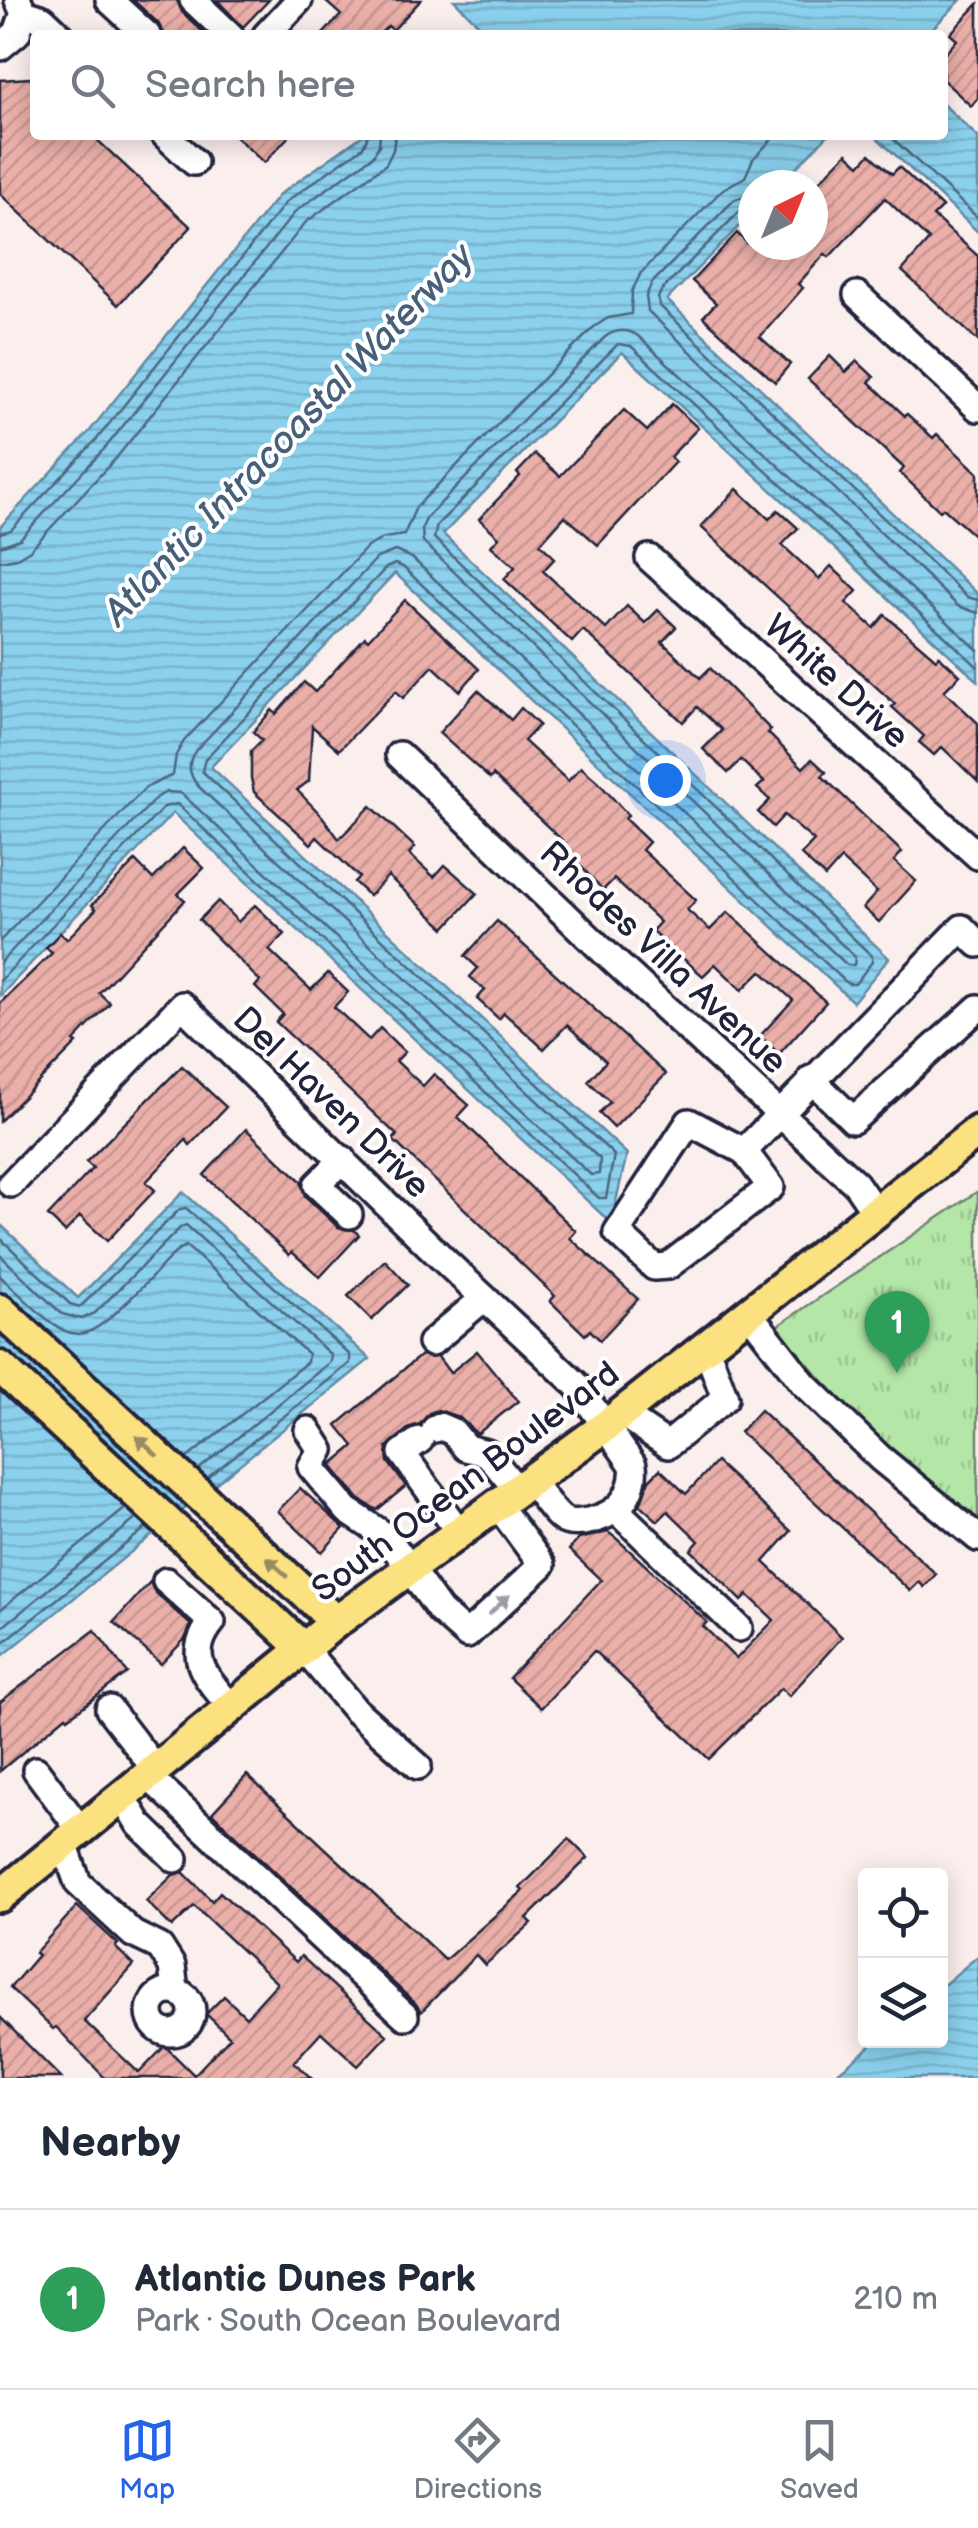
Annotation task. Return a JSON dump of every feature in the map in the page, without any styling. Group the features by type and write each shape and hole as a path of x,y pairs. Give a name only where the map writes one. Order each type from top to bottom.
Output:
{"main road":[{"name":"South Ocean Boulevard","path":"0,1896 336,1622 614,1419 978,1131"},
{"path":"0,1310 336,1622"},
{"path":"0,1367 304,1650"}],"street":[{"path":"193,0 225,30"},
{"path":"113,1 142,30"},
{"path":"270,30 289,4"},
{"path":"0,46 17,33 21,7 55,30"},
{"path":"171,140 194,162"},
{"path":"856,295 978,408"},
{"name":"White Drive","path":"649,558 978,856"},
{"name":"Rhodes Villa Avenue","path":"399,755 600,948 856,1184 876,1213"},
{"path":"744,1150 962,928 978,944"},
{"name":"Del Haven Drive","path":"11,1184 182,1004 614,1419"},
{"path":"812,1079 853,1120 978,1008"},
{"path":"689,1122 744,1150 771,1187 668,1266 654,1267 617,1232 689,1122"},
{"path":"343,1160 317,1185 349,1215"},
{"path":"430,1343 484,1298"},
{"path":"749,1313 804,1384 880,1458 978,1538"},
{"path":"614,1419 668,1445 725,1398 706,1346"},
{"path":"515,1492 568,1522 582,1522 616,1510 634,1478 614,1419"},
{"path":"308,1430 321,1450 311,1467 348,1511 387,1537 440,1611 467,1634 542,1565 515,1492 486,1453 466,1448 453,1432 440,1426 402,1452 459,1532"},
{"path":"616,1510 739,1628"},
{"path":"166,1581 212,1622 199,1644 199,1658 202,1670 232,1708"},
{"path":"304,1650 355,1710 418,1766"},
{"path":"110,1709 152,1773 404,2016"},
{"path":"36,1770 73,1837 78,1883 133,1934 160,1948 172,1966 175,1991"},
{"path":"123,1797 138,1824 174,1859"}],"green space":[{"path":"978,1191 978,1519 856,1419 776,1327"}],"water":[{"path":"454,0 961,0 931,30 484,30"},
{"path":"948,109 978,137 978,232 879,140 948,140"},
{"name":"Atlantic Intracoastal Waterway","path":"356,140 823,140 794,170 738,170 738,227 667,300 978,594 978,681 622,352 443,534 889,958 853,1002 395,573 211,767 627,1154 611,1223 173,813 0,996 0,527 89,432 280,194"},
{"path":"183,1192 370,1359 0,1658 0,1224 78,1298"},
{"path":"978,1956 978,2078 831,2078 868,2048 948,2048 948,1981"}],"building":[{"path":"133,0 177,0 182,12 201,30 162,30"},
{"path":"217,0 269,0 243,27"},
{"path":"324,0 421,0 393,30 388,26 384,30 327,30 341,15"},
{"path":"978,4 978,98 971,106 948,85 948,50 957,40 950,34"},
{"path":"30,78 30,140 97,140 191,227 118,305 0,194 0,80"},
{"path":"239,140 285,140 264,163"},
{"path":"847,153 860,165 870,154 892,174 899,167 942,207 933,216 978,256 978,341 902,271 929,240 885,198 828,256 828,173"},
{"path":"737,233 738,260 820,260 798,284 803,288 760,337 790,364 775,382 703,317 716,303 692,281"},
{"path":"830,356 846,372 857,361 874,377 869,382 905,416 933,438 937,434 978,473 978,539 943,508 940,511 900,473 904,468 808,379"},
{"path":"672,404 698,428 670,457 675,462 598,545 565,516 540,544 555,558 543,571 606,629 627,606 645,623 658,610 676,627 662,642 700,678 710,668 803,768 812,759 826,772 822,776 902,852 894,861 916,881 879,922 863,908 877,892 841,859 825,877 801,855 814,841 784,815 773,827 758,812 770,800 757,788 764,782 741,760 728,773 703,749 722,730 697,707 683,722 583,630 572,642 504,579 515,567 491,546 499,537 479,519 535,454 560,476 624,410 647,431"},
{"path":"737,489 769,519 778,510 798,528 782,545 819,579 831,566 857,591 846,603 874,628 885,615 960,675 944,691 978,723 978,782 942,747 934,755 919,742 924,736 892,707 895,704 701,527"},
{"path":"405,600 479,669 460,691 433,666 403,698 396,691 339,750 312,726 309,781 297,790 339,839 371,806 415,847 409,854 434,877 445,865 477,893 445,928 388,876 369,896 354,882 359,877 317,837 311,844 254,792 251,778 251,751 262,740 253,732 272,710 276,714 304,682 315,692"},
{"path":"478,690 511,720 521,708 539,725 524,741 568,781 581,767 598,782 628,815 625,819 649,842 642,850 696,900 687,910 710,930 728,912 826,1002 779,1054 760,1036 793,1000 761,971 742,990 715,964 703,976 652,931 660,922 614,879 603,890 562,846 565,843 493,775 490,779 439,733"},
{"path":"183,848 204,868 178,894 185,900 99,993 110,1003 74,1041 77,1043 0,1121 0,1003 52,953 46,948 60,933 67,939 96,909 92,905 135,861 153,879"},
{"path":"218,901 238,922 255,905 285,934 269,950 311,990 328,973 348,992 334,1007 369,1040 380,1028 405,1052 396,1061 423,1086 434,1074 469,1105 458,1117 576,1231 570,1238 638,1299 600,1340 590,1330 585,1335 550,1301 555,1296 393,1140 397,1135 276,1022 283,1014 255,987 260,981 199,920"},
{"path":"497,921 666,1074 614,1128 599,1113 610,1102 588,1081 606,1061 567,1025 544,1049 504,1013 499,1019 477,999 485,990 470,977 478,968 465,956"},
{"path":"182,1066 226,1107 190,1145 186,1140 146,1182 155,1190 107,1241 80,1216 65,1232 48,1216 93,1168 86,1162"},
{"path":"246,1129 301,1181 305,1196 338,1227 359,1235 320,1277 292,1252 289,1255 204,1175"},
{"path":"385,1260 408,1285 372,1320 348,1296"},
{"path":"477,1351 518,1401 477,1434 459,1417 438,1410 429,1413 387,1447 388,1462 406,1486 377,1510 359,1499 331,1465 354,1446 337,1425 421,1355 438,1357 450,1373"},
{"path":"760,1410 936,1574 924,1587 919,1582 910,1591 740,1432"},
{"path":"716,1462 791,1531 764,1562 842,1637 789,1696 781,1688 709,1759 594,1651 541,1708 509,1678 601,1580 569,1550 579,1539 608,1532 707,1622 703,1626 736,1659 774,1620 748,1595 742,1601 691,1550 699,1541 668,1511 658,1521 640,1505 649,1480 660,1469 686,1494"},
{"path":"300,1488 344,1528 322,1552 278,1511"},
{"path":"150,1582 155,1593 191,1625 185,1639 161,1664 114,1622"},
{"path":"95,1630 127,1673 66,1716 0,1771 0,1702"},
{"path":"247,1775 445,1960 523,1891 520,1888 569,1839 588,1858 527,1918 532,1923 485,1965 476,1955 421,2012 212,1813"},
{"path":"183,1872 212,1901 220,1892 296,1962 301,1956 387,2035 358,2066 321,2032 294,2062 311,2078 105,2078 56,2027 53,2029 10,1988 77,1906 118,1944 115,1947 134,1965 84,2021 139,2073 165,2046 194,2075 230,2037 206,2014 224,1996 246,2017 277,1983 194,1906 172,1927 146,1901 173,1875"},
{"path":"0,2017 61,2078 0,2078"}],"place":[{"name":"Atlantic Dunes Park","path":"897,1373"}]}
